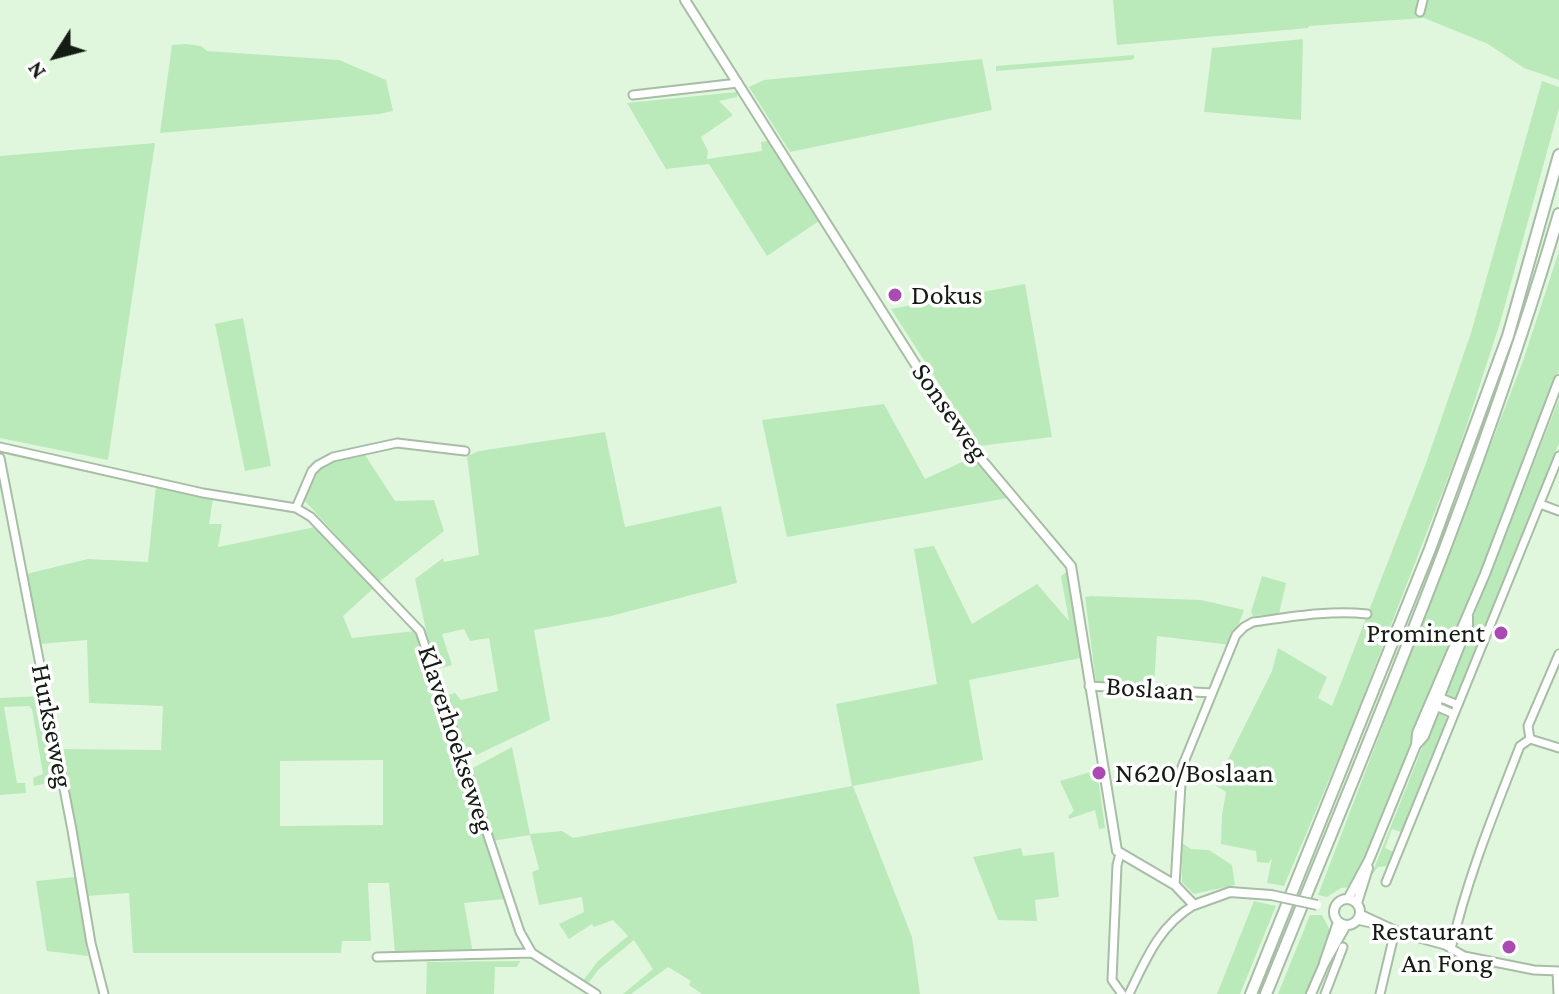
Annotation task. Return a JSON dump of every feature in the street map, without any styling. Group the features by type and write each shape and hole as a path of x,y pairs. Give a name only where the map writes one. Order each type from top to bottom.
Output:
{"highway":[{"path":"1251,994 1430,549 1508,336 1559,155"},
{"path":"1266,994 1443,553 1519,342 1559,214"}],"main road":[{"name":"Sonseweg","path":"685,0 945,411 976,453 1066,557 1074,576 1113,835 1120,854"},
{"path":"1311,994 1324,964 1325,953 1342,924 1358,917 1352,901 1416,745 1417,733 1468,625 1468,616 1559,380"},
{"path":"1120,854 1175,885 1194,905 1230,892 1271,895 1334,909 1342,924"},
{"path":"1334,909 1339,901 1352,901"}],"street":[{"path":"1420,12 1423,0"},
{"path":"633,95 738,83"},
{"path":"0,447 203,493 296,508 312,471 333,457 397,443 465,451"},
{"path":"1386,882 1559,456"},
{"name":"Hurkseweg","path":"0,458 91,943 104,994"},
{"path":"1540,504 1559,511"},
{"name":"Klaverhoekseweg","path":"296,508 311,517 420,631 520,932 532,953"},
{"name":"Boslaan","path":"1175,885 1182,767 1236,635 1253,622 1313,614 1367,614"},
{"path":"1530,739 1528,726 1559,654"},
{"name":"Boslaan","path":"1089,686 1212,693"},
{"path":"1434,700 1458,705"},
{"path":"1434,700 1454,714"},
{"path":"1530,739 1559,748"},
{"path":"1451,949 1464,894 1482,845 1520,746 1530,739"},
{"name":"Sonseweg","path":"1120,854 1112,980 1122,994"},
{"path":"1129,994 1162,932 1172,920 1194,905"},
{"path":"1358,917 1464,956 1534,970 1558,971 1558,994"},
{"path":"1380,994 1395,931"},
{"path":"1325,994 1343,947"},
{"path":"377,957 532,953 596,994"},
{"path":"1319,976 1330,980"}],"green space":[{"path":"1113,0 1559,0 1559,80 1524,68 1488,44 1424,18 1117,45"},
{"path":"1303,39 1301,120 1204,112 1212,48"},
{"path":"172,45 201,46 207,51 339,60 386,80 393,111 160,133"},
{"path":"1134,55 1134,59 1130,60 996,71 996,66"},
{"path":"982,59 992,110 790,152 749,87 764,80"},
{"path":"1542,81 1559,87 1559,108 1500,323 1458,452 1351,728 1284,886 1267,883 1272,858 1269,863 1257,862 1256,851 1221,844 1226,792 1215,785 1272,671 1278,648 1327,677 1318,698 1332,706 1425,466 1471,333"},
{"path":"737,92 737,97 719,101 733,115 701,137 708,151 707,159 762,151 761,142 768,141 819,221 767,256 709,164 666,169 627,103"},
{"path":"155,143 108,460 0,438 0,156"},
{"path":"1559,251 1559,370 1505,513 1367,855 1350,887 1341,888 1327,897 1318,895 1524,358"},
{"path":"1025,284 1052,437 979,446 891,309"},
{"path":"243,318 271,466 245,471 215,324"},
{"path":"1559,399 1559,443 1455,700 1444,692"},
{"path":"884,404 925,479 973,457 1008,498 787,537 762,420"},
{"path":"605,432 625,527 721,506 737,583 611,616 534,630 550,720 466,760 446,696 455,693 461,700 498,691 489,638 470,641 464,629 442,634 452,665 438,669 429,644 415,579 443,558 444,562 479,555 467,456 479,451"},
{"path":"365,455 395,501 434,500 444,531 379,582 304,500 325,464"},
{"path":"156,486 213,498 209,524 222,524 218,547 315,527 375,587 343,616 352,638 415,631 504,899 464,903 473,953 395,953 389,883 368,883 371,941 342,941 341,953 133,953 129,893 86,896 60,749 161,750 163,706 89,703 87,640 40,644 26,574 88,559 148,562","holes":["383,760 383,825 280,826 280,761"]},
{"path":"934,546 972,624 1037,584 1069,621 1061,576 1068,571 1081,658 969,680 983,760 853,786 912,937 920,994 702,994 689,985 691,981 668,967 631,994 623,994 653,969 634,940 599,969 587,985 582,982 598,961 628,936 613,920 594,927 592,924 569,939 559,924 584,912 582,897 539,905 532,872 539,869 530,835 492,841 469,770 512,747 530,834 562,831 573,838 852,786 836,704 937,684 914,549"},
{"path":"1262,576 1286,583 1279,614 1253,616 1251,612"},
{"path":"1085,597 1201,600 1244,610 1231,645 1157,636 1154,687 1096,682"},
{"path":"42,696 58,781 34,786 33,778 43,774 32,709 29,706 4,707 17,783 25,783 26,793 0,795 0,698"},
{"path":"1436,713 1448,719 1401,832 1392,829 1385,848 1394,852 1389,866 1378,867 1371,876"},
{"path":"1097,770 1105,828 1099,829 1095,810 1069,819 1068,816 1074,811 1060,781"},
{"path":"1182,843 1191,849 1209,850 1232,865 1235,885 1194,894 1182,882"},
{"path":"1021,848 1023,856 1054,852 1059,897 1035,900 1037,921 998,920 973,857"},
{"path":"75,877 88,956 47,951 46,947 36,881"},
{"path":"1254,901 1276,906 1240,994 1217,994"},
{"path":"1310,915 1322,915 1331,932 1306,994 1278,994"},
{"path":"520,961 517,967 495,967 494,994 426,994 427,962"}],"place":[{"name":"Dokus","path":"895,295"},
{"name":"Prominent","path":"1501,633"},
{"name":"N620/Boslaan","path":"1099,773"},
{"name":"Restaurant An Fong","path":"1509,947"}]}
